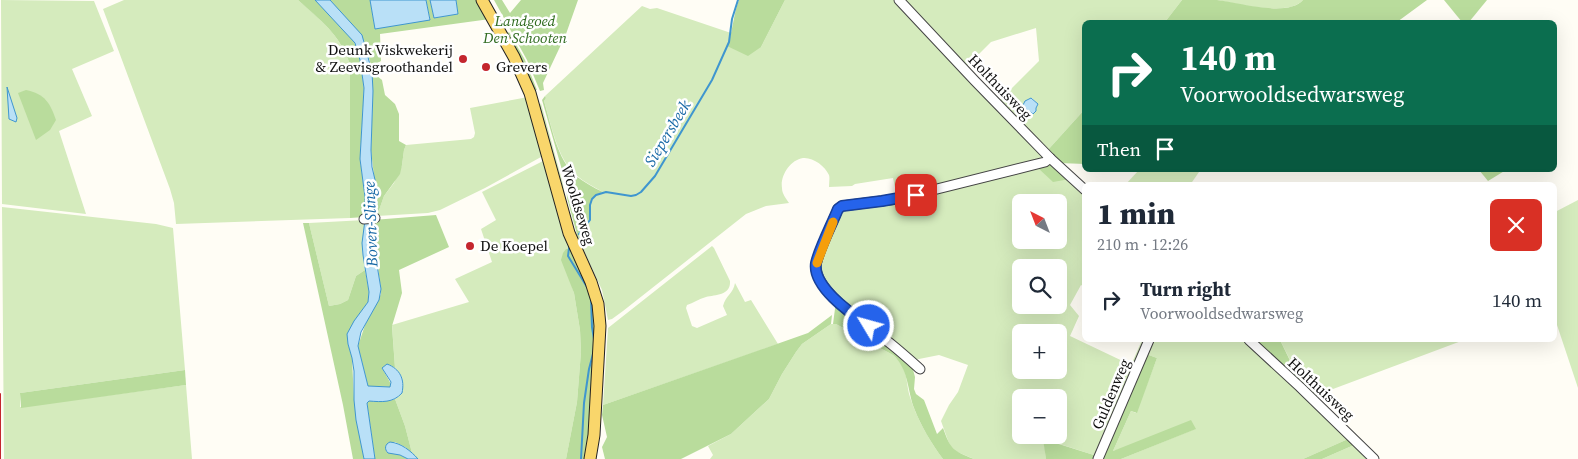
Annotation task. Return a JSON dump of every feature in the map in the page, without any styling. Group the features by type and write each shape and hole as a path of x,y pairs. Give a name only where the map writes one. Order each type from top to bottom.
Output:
{"main road":[{"name":"Wooldseweg","path":"482,0 514,57 530,93 569,233 591,282 598,304 600,326 594,435 590,459"}],"street":[{"name":"Holthuisweg","path":"900,0 968,74 1050,158 1082,187"},
{"path":"920,369 893,345 838,302 818,277 816,268 818,258 838,209 842,206 897,199 953,186 1045,162 1050,158"},
{"path":"364,219 375,218"},
{"name":"Guldenweg","path":"1098,459 1148,342"},
{"name":"Holthuisweg","path":"1250,342 1374,459"}],"green space":[{"path":"1,0 94,1 114,51 72,69 92,116 59,131 86,214 2,204"},
{"path":"124,0 298,0 321,21 341,44 350,64 350,218 176,224 174,203 170,189 103,9"},
{"path":"298,0 315,0 352,38 357,48 364,88 360,159 365,197 365,217 350,218 350,64 346,53 335,36 322,21"},
{"path":"330,0 370,0 375,29 430,19 426,0 430,0 434,18 458,14 456,0 479,0 490,19 380,34 381,61 371,65 364,41"},
{"name":"Landgoed Den Schooten","path":"494,0 502,0 510,13 521,0 578,0 566,34 543,83 544,90 540,91 527,60"},
{"path":"739,0 785,0 761,47 748,56 727,46"},
{"path":"785,0 897,0 1044,158 897,197 893,178 852,186 829,187 829,175 822,165 807,158 798,159 787,169 782,183 784,196 789,203 766,206 746,214 623,311 608,320 602,290 578,238 590,217 590,202 596,195 603,192 576,175 564,160 552,130 544,101 545,96 642,6 650,9 657,8 731,33 730,39 761,47"},
{"path":"902,0 1182,0 1167,20 1082,20 1082,112 1047,151 998,102 1039,61 1036,28 991,42 965,68","holes":["1032,98 1038,104 1036,111 1031,114 1026,109 1027,100"]},
{"path":"1182,0 1217,0 1262,8 1286,8 1296,5 1303,0 1427,0 1400,20 1167,20"},
{"path":"1217,0 1303,0 1296,5 1275,9"},
{"path":"1444,0 1487,0 1471,20 1460,20"},
{"path":"509,32 525,60 537,90 531,89 505,36"},
{"path":"372,72 382,80 385,95 395,104 399,114 399,141 406,145 400,174 384,196 377,216 373,217 374,176 371,150"},
{"path":"26,90 38,94 46,100 56,120 50,130 36,140 18,93"},
{"path":"545,96 544,101 552,131 564,161 576,176 603,192 596,195 590,202 588,223 583,227 578,238 567,198 566,184 542,100"},
{"path":"528,97 543,154 541,157 440,210 428,213 377,216 384,196 394,183 402,165 406,145 471,139 475,133 470,108"},
{"path":"541,103 576,239 599,287 606,320 602,318 576,246 537,109"},
{"path":"1082,112 1082,164 1059,163 1047,151"},
{"path":"543,161 572,249 569,277 574,293 580,330 581,352 577,402 566,459 418,459 412,453 395,399 399,396 403,383 402,377 395,368 392,325 469,302 455,279 492,262 481,229 496,220 482,192"},
{"path":"1052,163 1070,179 1053,182 1037,167"},
{"path":"1037,167 1070,179 1082,189 1082,286 1070,305 1079,316 1070,336 1131,365 1141,342 1146,342 1097,456 1060,444 1067,444 1067,389 1012,389 1012,444 1044,444 1046,459 974,459 955,451 950,446 941,421 958,392 968,365 939,355 914,360 846,307 822,279 819,261 841,209"},
{"path":"1137,172 1199,172 1192,182 1128,182"},
{"path":"1481,172 1503,172 1488,181"},
{"path":"1578,200 1578,388 1557,325 1557,211"},
{"path":"2,207 156,224 173,228 185,370 20,393 20,407 186,385 192,459 4,459"},
{"path":"436,215 449,247 399,270 402,293 392,326 395,368 390,365 382,368 391,384 390,387 368,386 358,346 365,325 381,294 373,220"},
{"path":"365,220 362,249 365,270 356,276 348,300 329,306 309,223"},
{"path":"303,223 309,223 329,306 348,300 356,276 365,270 369,292 368,302 363,309 348,344 352,358 354,400 364,459 353,459"},
{"path":"712,246 730,281 730,286 722,294 703,298 687,305 686,308 692,326 697,328 727,315 723,306 735,283 745,302 751,300 778,344 603,405 608,328"},
{"path":"566,249 572,249 589,287 597,314 587,459 566,459 577,402 581,352 580,330 574,293 561,260"},
{"path":"836,301 912,366 915,377 914,389 916,394 924,400 937,434 943,428 953,448 974,459 943,459 934,447 917,415 905,373 898,361 893,355 833,324"},
{"path":"832,315 831,324 802,344 796,352 769,399 731,434 681,459 605,459 602,447 607,437 602,415 603,405 808,333"},
{"path":"831,324 836,324 893,355 898,360 906,375 910,397 916,413 928,437 943,459 710,459 713,455 708,446 731,434 769,399 782,374 802,344"},
{"path":"1150,342 1247,342 1348,439 1303,459 1121,459 1195,429 1113,451 1131,411 1136,413 1157,358 1146,354"},
{"path":"1254,342 1281,342 1299,379 1296,381"},
{"path":"1281,342 1459,342 1317,395 1314,398 1296,381 1299,378"},
{"path":"1146,354 1157,358 1137,413 1131,411 1113,451 1191,420 1196,429 1121,459 1100,459"},
{"path":"185,370 186,385 21,408 20,393"},
{"path":"395,399 412,453 395,442 386,445 386,451 408,459 375,459 367,403 369,401 389,401"},
{"path":"1348,439 1354,445 1322,459 1303,459"},
{"path":"1044,444 1059,444 1097,456 1095,459 1046,459"},
{"path":"1354,445 1368,459 1322,459"}],"water":[{"name":"Boven-Slinge","path":"315,0 330,0 362,35 372,72 371,150 376,184 373,203 373,227 381,289 379,300 361,332 358,346 368,386 390,387 391,382 382,368 387,364 398,372 403,383 402,393 395,399 383,402 369,401 367,403 375,459 364,459 356,420 354,371 347,334 368,302 369,292 362,243 365,197 360,159 364,88 360,60 355,43"},
{"path":"370,0 426,0 430,20 375,29"},
{"path":"430,0 456,0 458,14 434,18"},
{"path":"7,87 17,118 16,122 9,119"},
{"path":"1031,98 1038,104 1033,114 1023,105 1025,101"},
{"path":"390,442 406,448 418,459 408,459 400,455 388,453 386,447"}],"waterway":[{"name":"Siepersbeek","path":"579,234 590,220 590,205 596,195 606,192 636,195 655,176 712,80 729,42 732,19 738,0"},
{"name":"Siepersbeek","path":"569,248 568,256 587,287"},
{"name":"Siepersbeek","path":"591,299 594,339"},
{"name":"Siepersbeek","path":"581,459 584,403 593,354"}],"railway":[{"path":"0,394 0,459"}],"slow traffic":[{"path":"817,263 833,222"}],"place":[{"name":"Deunk Viskwekerij & Zeevisgroothandel","path":"463,59"},
{"name":"Grevers","path":"486,67"},
{"name":"De Koepel","path":"470,246"}],"route":[{"path":"869,326 843,307 826,289 818,277 816,263 838,209 842,206 916,195"}]}
